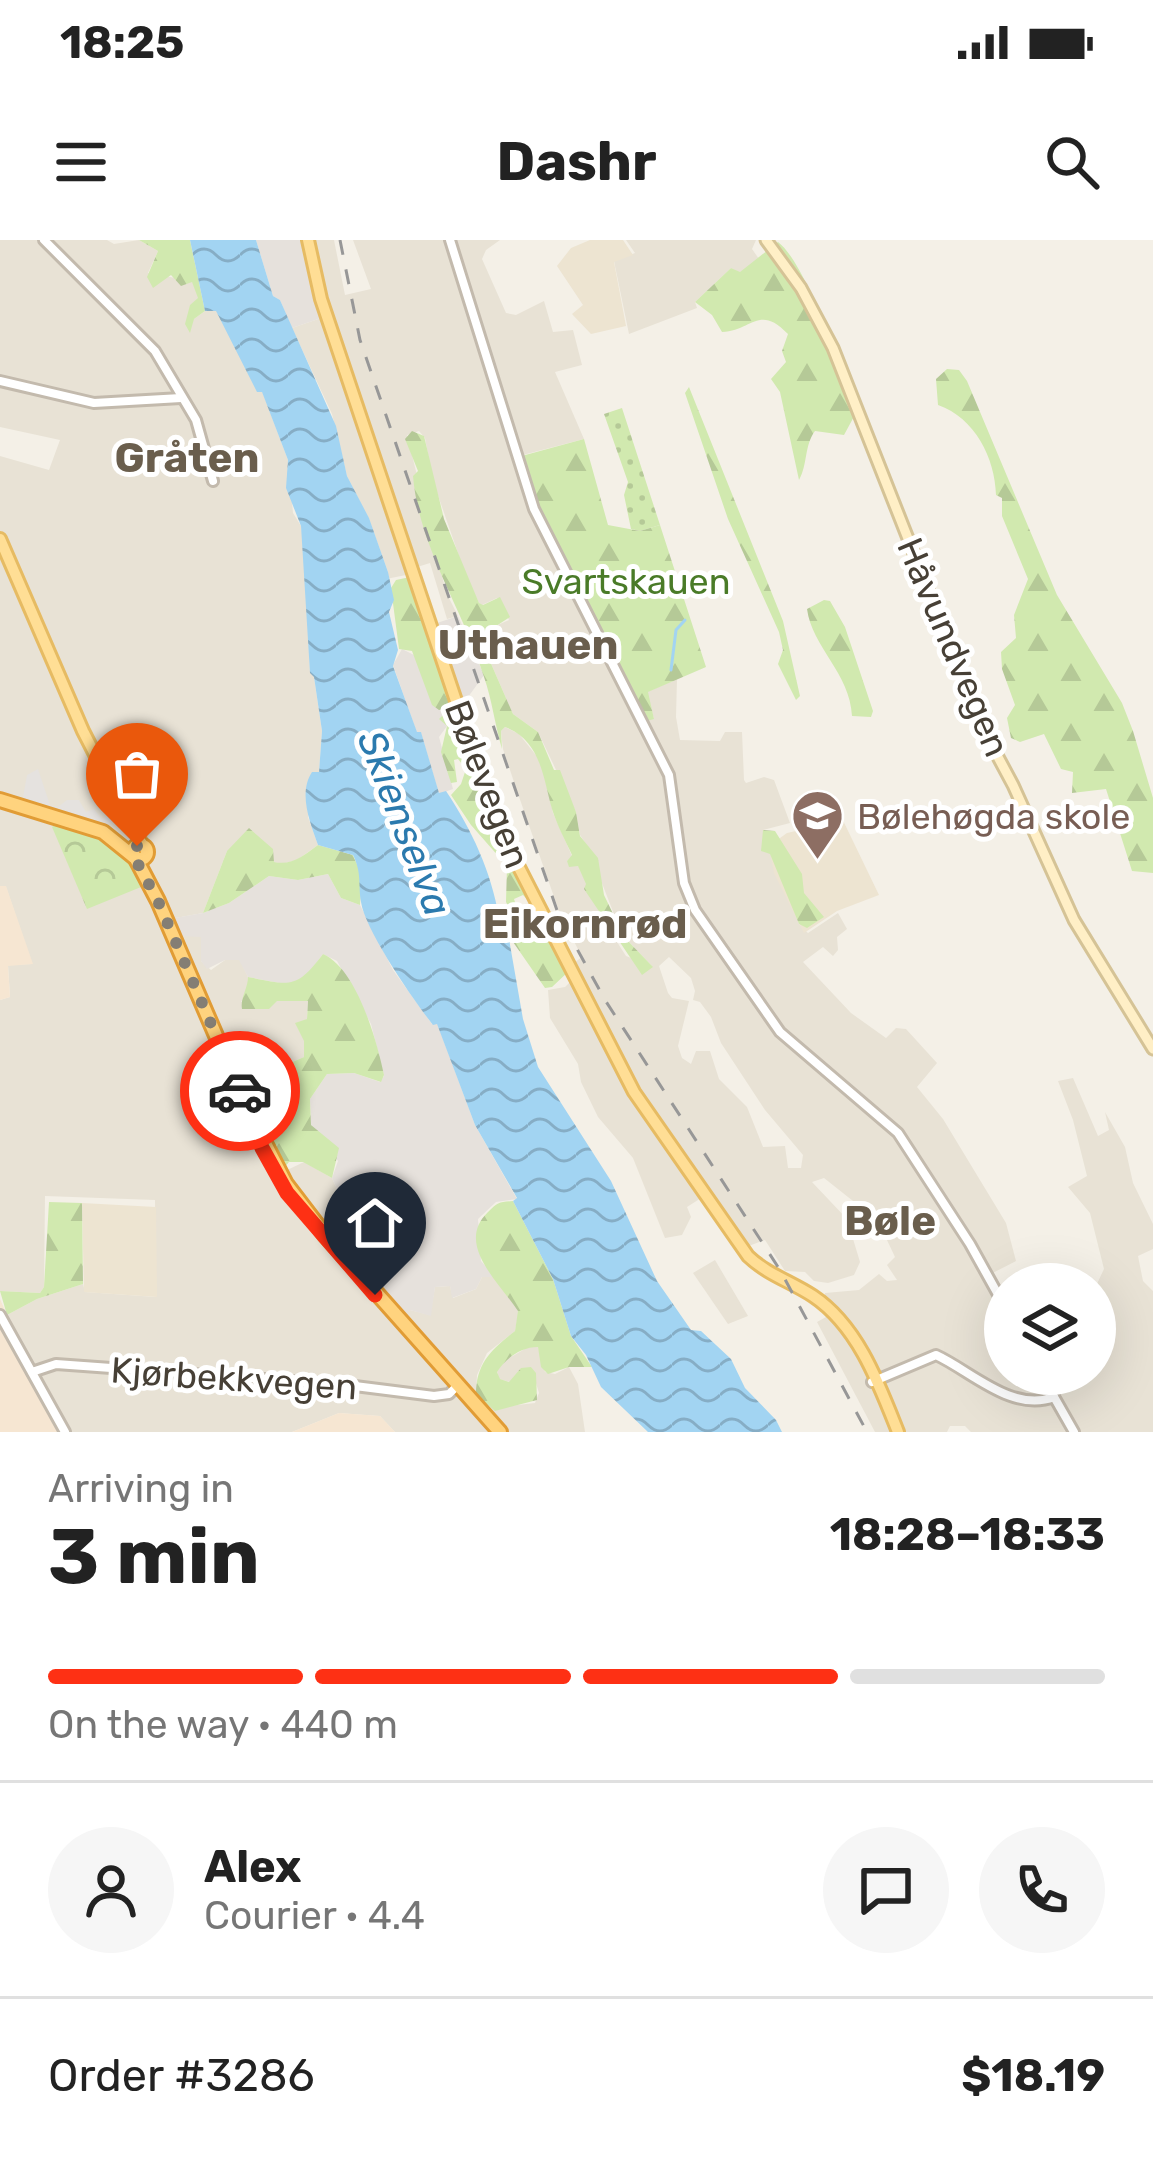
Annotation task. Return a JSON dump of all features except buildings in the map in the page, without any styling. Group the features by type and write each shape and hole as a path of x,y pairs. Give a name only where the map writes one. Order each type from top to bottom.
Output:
{"highway":[{"path":"0,803 98,830 135,851 248,1110 301,1207 497,1432"}],"main road":[{"name":"Bølevegen","path":"310,240 322,303 499,826 630,1086 728,1230 766,1272 816,1300 846,1328 874,1381"},
{"name":"Håvundvegen","path":"766,240 801,288 833,348 982,729 1074,920 1153,1049"},
{"path":"0,539 128,819 135,851"},
{"path":"874,1381 896,1432"}],"street":[{"path":"44,240 150,345 196,420 213,482"},
{"path":"450,240 534,509 670,776 684,883 695,910 780,1032 898,1133 984,1269"},
{"path":"0,381 94,403 182,398"},
{"path":"0,1316 65,1432"},
{"path":"874,1381 935,1355 1016,1397 1036,1401 1054,1396 1074,1432"},
{"name":"Kjørbekkvegen","path":"32,1372 56,1364 438,1396 456,1386"}],"shaded area":[{"path":"0,240 107,240 114,244 139,240 158,251 148,273 192,281 199,298 194,319 216,310 262,391 288,460 293,513 301,526 305,552 310,672 322,731 319,773 308,817 318,845 282,864 227,851 203,913 170,919 202,937 201,961 211,970 225,960 240,960 248,977 248,991 241,1002 308,1000 307,1019 297,1026 305,1041 304,1057 284,1070 267,1143 283,1172 304,1162 332,1178 345,1207 378,1199 403,1211 394,1248 362,1271 410,1310 430,1315 435,1287 450,1286 453,1298 476,1289 482,1277 495,1277 519,1310 515,1331 487,1353 477,1375 476,1394 509,1406 535,1403 539,1393 531,1367 510,1382 499,1379 497,1371 504,1361 528,1347 538,1347 545,1372 555,1374 569,1367 578,1384 585,1432 505,1432 484,1420 480,1421 488,1432 395,1432 380,1416 339,1413 292,1432 71,1432 7,1315 83,1284 85,1292 156,1297 155,1200 45,1196 44,1287 40,1293 0,1291 0,1000 10,997 8,965 32,964 6,887 0,886 0,456 49,470 60,440 0,427"},
{"path":"256,240 307,240 321,318 292,328 280,300 273,296"},
{"path":"307,240 334,240 345,295 371,289 353,240 500,240 482,259 506,313 516,315 544,301 553,332 573,330 582,365 555,372 584,439 519,456 640,710 654,719 647,692 677,679 680,740 720,741 725,732 742,732 746,783 764,777 774,780 790,823 763,830 799,924 808,933 838,913 847,929 837,937 838,950 833,956 823,947 803,962 851,1013 886,1038 896,1028 906,1029 937,1063 917,1087 943,1119 1006,1223 1016,1261 984,1263 984,1395 1116,1395 1116,1263 1102,1263 1090,1213 1068,1187 1087,1176 1058,1081 1073,1078 1098,1136 1109,1130 1105,1112 1125,1147 1133,1183 1153,1224 1153,1249 1138,1256 1143,1281 1153,1291 1153,1432 971,1432 965,1426 950,1426 947,1432 875,1432 817,1322 826,1317 825,1293 859,1290 879,1274 887,1281 897,1280 887,1265 895,1257 886,1238 882,1240 872,1229 872,1216 824,1178 812,1182 847,1219 860,1262 854,1275 828,1283 814,1281 805,1272 785,1271 765,1240 746,1247 709,1193 687,1207 691,1217 682,1235 665,1238 633,1158 598,1117 578,1064 550,1018 548,990 565,987 572,980 571,965 582,957 560,914 517,791 503,749 501,731 505,727 519,734 543,764 553,813 572,856 567,861 578,865 603,920 626,956 652,966 617,922 580,835 576,812 538,732 513,714 489,659 493,627 509,620 497,598 479,603 467,579 433,481 425,438 419,431 407,435 446,592 458,616 447,619 430,563 414,568 411,574 386,579 388,572 369,519 347,476 332,414 292,328 321,318","holes":["669,957 691,978 693,1000 711,1017 721,1043 765,1110 803,1155 801,1168 788,1168 785,1146 763,1147 747,1107 719,1079 710,1051 696,1051 691,1064 682,1058 678,1046 689,1001 672,998 659,966"]},
{"path":"590,240 623,240 633,255 614,262 626,326 591,334 572,314 583,305 557,266 571,248"},
{"path":"626,240 756,240 752,249 759,259 740,273 731,268 695,302 697,308 629,334 614,261 635,253"},
{"path":"458,616 484,675 439,737 453,789 439,794 393,665 402,649 414,655 434,624"},
{"path":"38,769 50,805 79,800 86,812 94,809 102,819 108,815 94,789 101,786 118,819 105,826 28,803 23,797 27,775"},
{"name":"Bølehøgda skole","path":"837,808 879,895 837,911 804,933 774,873 769,846 787,833 818,826 814,816"},
{"path":"328,874 341,898 360,905 393,970 432,1024 437,1023 475,1125 517,1199 496,1202 478,1219 481,1261 495,1277 482,1277 476,1289 452,1298 450,1286 435,1287 431,1316 410,1310 402,1317 362,1272 394,1248 403,1211 378,1199 362,1216 349,1216 332,1178 338,1161 311,1125 310,1099 327,1074 354,1073 380,1082 384,1076 371,1024 337,961 323,954 305,978 290,985 248,977 239,960 225,960 207,969 201,961 201,937 179,936 169,919 229,903 269,876 298,880"},
{"path":"0,886 6,886 33,964 8,966 10,997 0,1000"},
{"path":"82,1203 156,1207 157,1297 84,1292"},
{"path":"715,1260 748,1316 728,1324 693,1273"},
{"path":"0,1299 7,1315 71,1432 0,1432"},
{"path":"339,1413 380,1416 395,1432 292,1432"}],"green space":[{"path":"139,240 190,240 205,311 194,319 190,333 185,324 190,305 198,298 192,282 181,286 171,275 153,288 147,277 158,251"},
{"path":"778,242 812,295 857,411 844,435 815,431 799,480 780,392 771,379 786,362 782,351 788,334 763,320 722,332 712,315 695,302 731,268 740,272"},
{"path":"947,369 959,370 967,381 1057,595 1122,703 1153,798 1153,873 1132,871 1106,789 1072,793 1073,772 1061,769 1044,734 1020,742 1011,738 1007,718 1015,705 1001,652 1016,638 1014,615 1028,579 1002,516 1002,498 996,495 987,454 963,419 938,405 936,379"},
{"path":"689,387 783,621 800,696 796,700 778,664 783,650 779,632 728,519 685,393"},
{"path":"622,408 660,525 640,531 631,529 624,495 628,482 604,414"},
{"path":"412,431 424,436 444,519 479,603 500,597 510,617 493,628 489,659 513,714 538,732 554,770 560,770 580,836 598,858 604,895 627,940 653,967 642,975 584,889 578,866 569,867 572,855 533,750 505,727 502,749 475,652 424,528 413,476 418,471 405,439"},
{"name":"Svartskauen","path":"584,439 608,525 640,531 660,525 706,667 648,692 654,719 647,721 536,509 518,457"},
{"path":"410,577 417,593 414,600 421,602 534,906 523,895 514,899 520,918 534,915 568,972 552,987 545,988 504,929 510,910 507,866 451,795 466,769 454,760 457,782 451,783 441,752 447,726 439,719 450,708 439,710 432,705 412,651 399,649 391,588 396,580"},
{"path":"830,601 845,627 871,717 852,716 845,686 810,623 807,609"},
{"path":"56,824 110,842 131,859 146,885 87,909 52,827"},
{"path":"249,828 273,849 274,862 292,861 318,845 353,855 362,876 360,905 341,898 328,874 298,880 269,876 229,903 203,913 227,851"},
{"path":"763,830 775,831 802,874 804,893 824,917 807,928 799,924 770,854 761,851"},
{"path":"323,954 346,974 355,990 384,1075 381,1082 354,1073 327,1074 310,1099 311,1125 339,1148 332,1178 303,1162 289,1162 283,1169 274,1154 277,1146 270,1142 284,1070 304,1057 304,1041 295,1023 307,1019 308,1001 277,1001 269,1009 242,1009 248,977 291,982 306,974"},
{"path":"513,1201 553,1279 571,1336 592,1367 569,1367 548,1374 541,1367 538,1347 520,1351 497,1372 509,1382 521,1368 531,1367 536,1373 537,1400 495,1411 476,1394 479,1374 493,1351 515,1331 518,1311 483,1262 476,1237 491,1209"},
{"path":"49,1202 82,1203 83,1284 7,1315 0,1291 40,1293 44,1287"}],"water":[{"name":"Skienselva","path":"190,240 256,240 273,296 280,300 336,426 347,476 369,518 388,572 394,600 389,612 398,650 393,666 417,732 421,732 439,793 446,791 486,867 509,939 523,1019 538,1067 611,1181 657,1281 691,1330 701,1331 731,1359 745,1388 782,1432 648,1432 601,1387 571,1336 553,1279 513,1201 517,1198 475,1125 437,1024 414,1000 371,930 353,855 318,845 306,789 312,772 319,772 322,731 310,673 301,526 286,488 288,460 262,392 257,392 216,311 205,311"}],"waterway":[{"path":"671,670 676,630 685,620"}],"railway":[{"path":"340,240 360,340 559,916 605,1000 780,1270 867,1432"}],"way so far":[{"path":"137,846 133,855 158,901 240,1091"}],"place":[{"name":"Bølehøgda skole","path":"818,862"}],"district":[{"name":"Gråten","path":"187,457"},
{"name":"Uthauen","path":"528,644"},
{"name":"Eikornrød","path":"585,923"},
{"name":"Bøle","path":"890,1220"}],"route":[{"path":"240,1091 268,1162 287,1193 375,1295"}]}
